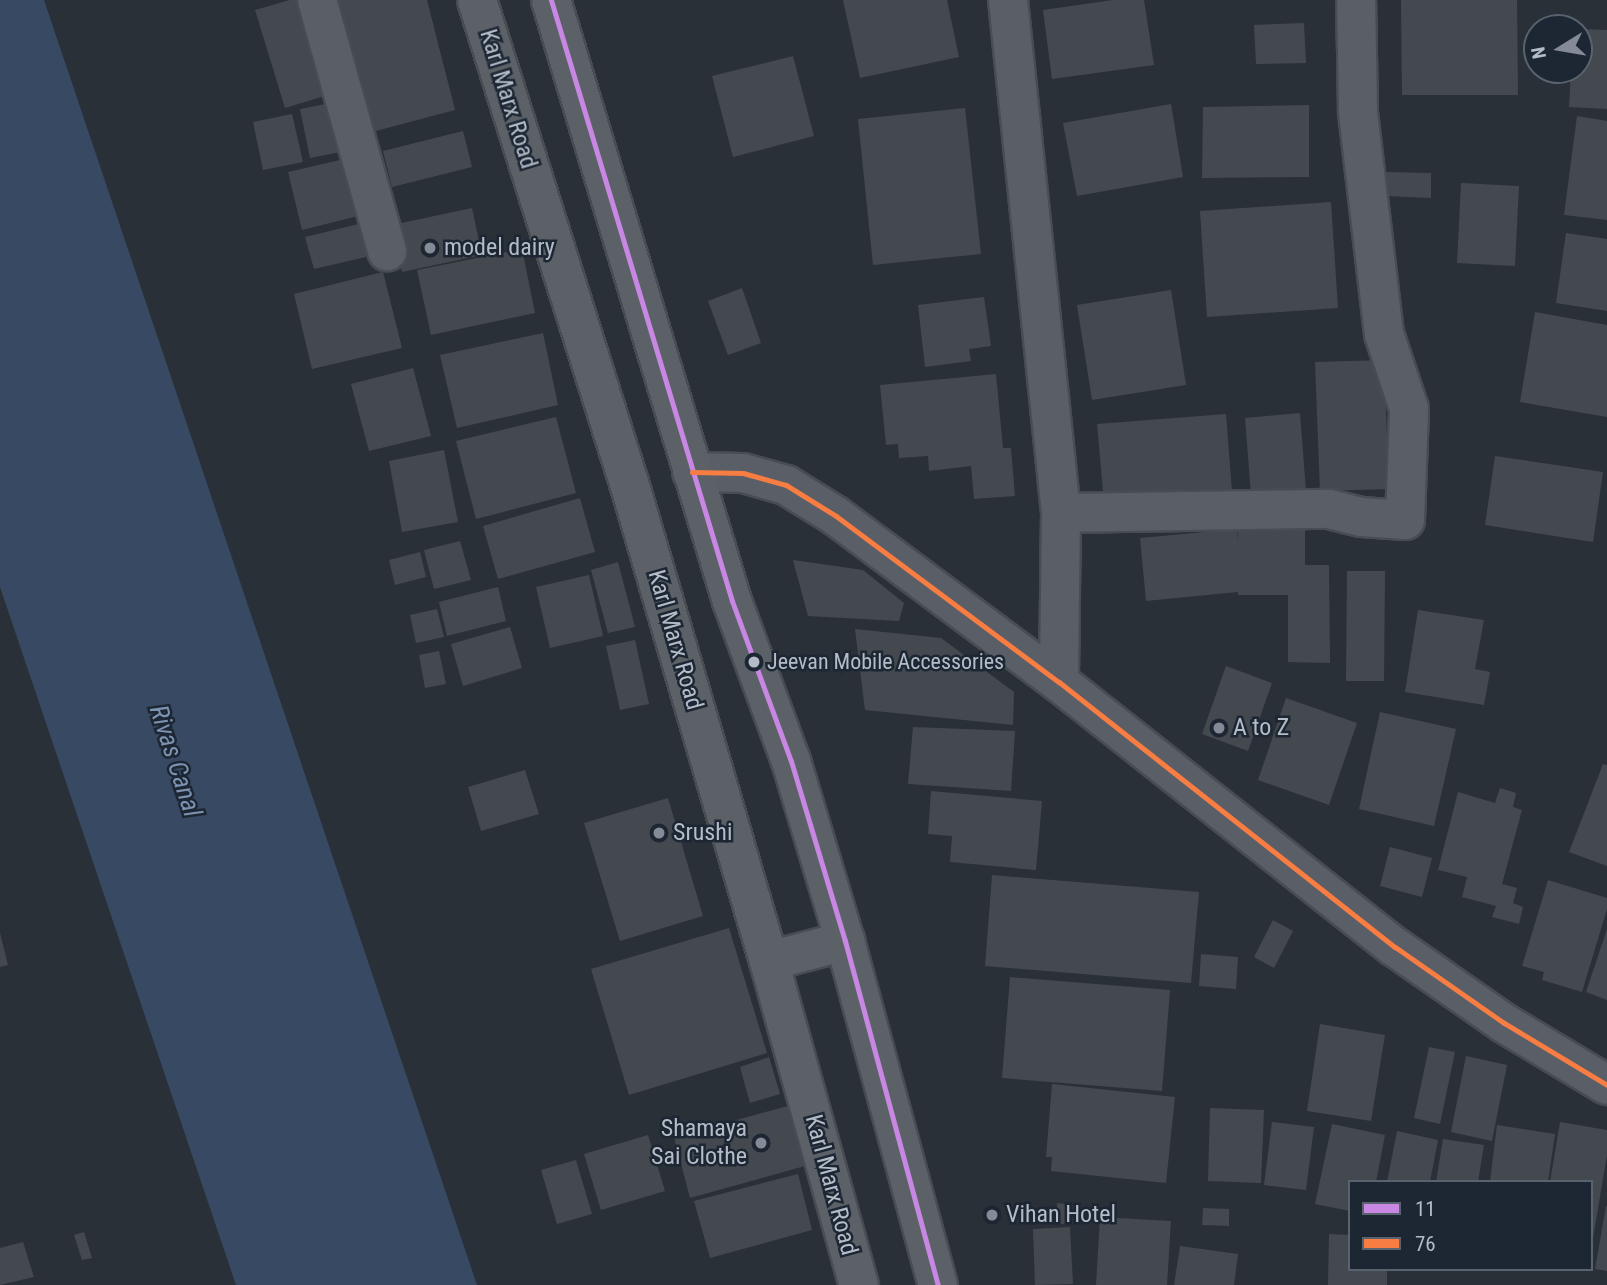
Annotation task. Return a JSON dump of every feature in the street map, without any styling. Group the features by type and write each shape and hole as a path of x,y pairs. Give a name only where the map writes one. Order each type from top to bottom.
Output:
{"main road":[{"name":"Karl Marx Road","path":"477,0 630,486 769,961 859,1285"},
{"path":"551,0 732,601 791,761 845,941 938,1285"},
{"path":"769,961 845,941"}],"street":[{"path":"317,0 387,251"},
{"path":"1008,0 1061,513 1059,682"},
{"path":"1061,513 1329,509 1361,517 1405,520 1409,409 1384,334 1359,111 1356,0"},
{"path":"692,472 743,474 786,485 836,516 1059,682 1395,947 1504,1023 1607,1085"}],"water":[{"name":"Rivas Canal","path":"0,0 44,0 477,1285 236,1285 0,587"}],"building":[{"path":"290,0 302,0 331,94 285,108 255,10"},
{"path":"338,0 427,0 455,110 372,132"},
{"path":"843,0 947,0 959,57 860,78"},
{"path":"1113,0 1144,0 1154,65 1052,79 1043,10"},
{"path":"1401,0 1517,0 1518,95 1402,95"},
{"path":"1304,23 1306,63 1256,64 1254,25"},
{"path":"1593,30 1607,30 1607,109 1569,107 1570,84 1593,84"},
{"path":"793,56 814,136 733,157 712,76"},
{"path":"336,102 346,151 310,158 300,109"},
{"path":"1171,104 1183,177 1077,196 1063,123"},
{"path":"1309,105 1309,177 1202,178 1203,107"},
{"path":"965,108 981,254 873,265 858,119"},
{"path":"292,114 303,162 263,170 253,122"},
{"path":"1577,116 1607,121 1607,220 1564,215"},
{"path":"463,131 472,167 392,187 383,151"},
{"path":"353,157 366,214 302,230 288,172"},
{"path":"1387,172 1431,173 1431,198 1386,196"},
{"path":"1461,183 1519,186 1515,266 1457,263"},
{"path":"1331,202 1338,308 1207,317 1200,211"},
{"path":"472,208 482,255 402,272 392,225"},
{"path":"371,221 379,254 314,269 305,237"},
{"path":"1566,233 1607,239 1607,311 1556,303"},
{"path":"522,249 535,313 431,335 417,270"},
{"path":"383,272 402,348 312,369 294,294"},
{"path":"742,288 761,343 728,355 708,301"},
{"path":"1171,290 1186,385 1092,400 1077,305"},
{"path":"984,297 991,346 969,349 971,361 925,367 918,305"},
{"path":"1535,312 1607,325 1607,417 1520,402"},
{"path":"543,333 558,405 457,428 440,355"},
{"path":"1384,360 1389,489 1320,491 1315,362"},
{"path":"413,368 431,436 369,451 351,384"},
{"path":"996,374 1003,448 1011,448 1015,496 974,499 971,466 929,471 928,456 899,458 898,444 886,445 880,385"},
{"path":"1300,413 1306,491 1251,495 1245,418"},
{"path":"1226,414 1232,492 1104,502 1097,424"},
{"path":"556,417 576,493 476,519 456,441"},
{"path":"444,450 458,522 402,532 389,461"},
{"path":"1495,456 1603,472 1593,542 1485,525"},
{"path":"580,498 595,552 498,579 483,526"},
{"path":"1238,518 1305,518 1305,565 1329,565 1330,663 1288,662 1288,595 1238,595 1238,592 1146,601 1140,538 1237,529 1238,541"},
{"path":"460,541 471,580 434,589 424,550"},
{"path":"420,552 426,577 395,585 389,560"},
{"path":"793,560 863,570 904,603 899,621 808,616"},
{"path":"618,562 635,627 608,633 591,570"},
{"path":"1347,571 1385,571 1384,681 1346,681"},
{"path":"589,575 603,636 550,648 536,587"},
{"path":"498,587 506,621 447,636 439,602"},
{"path":"437,609 444,637 416,643 410,615"},
{"path":"1418,610 1484,620 1475,669 1490,672 1484,705 1405,692"},
{"path":"510,627 522,668 463,686 451,644"},
{"path":"855,629 941,638 1014,692 1013,725 865,710"},
{"path":"635,640 649,704 620,710 606,646"},
{"path":"439,651 446,684 425,688 419,655"},
{"path":"1226,666 1272,683 1248,751 1202,734"},
{"path":"1286,698 1357,723 1329,805 1258,780"},
{"path":"1380,712 1456,729 1434,826 1359,809"},
{"path":"913,727 1015,731 1011,791 908,784"},
{"path":"1603,764 1607,765 1607,866 1569,852"},
{"path":"525,770 539,814 481,831 468,787"},
{"path":"1500,788 1516,793 1513,807 1522,810 1502,884 1517,888 1513,903 1523,907 1519,924 1492,917 1496,906 1462,897 1467,877 1438,870 1458,792 1495,803"},
{"path":"931,791 1042,801 1036,870 950,862 952,836 928,834"},
{"path":"668,798 703,916 620,941 584,823"},
{"path":"1390,847 1432,858 1422,897 1380,886"},
{"path":"992,875 1199,892 1191,983 985,966"},
{"path":"1548,880 1607,898 1607,909 1582,992 1542,980 1544,972 1522,966"},
{"path":"1273,920 1293,931 1274,968 1254,957"},
{"path":"729,928 767,1053 629,1095 591,969"},
{"path":"1607,929 1607,1000 1586,992"},
{"path":"0,933 8,965 0,967"},
{"path":"1201,954 1238,957 1236,989 1199,986"},
{"path":"1010,977 1170,990 1162,1091 1002,1078"},
{"path":"1320,1024 1385,1035 1371,1121 1307,1111"},
{"path":"1429,1047 1455,1052 1440,1124 1414,1118"},
{"path":"1466,1056 1507,1065 1492,1141 1451,1132"},
{"path":"769,1057 780,1094 750,1103 740,1067"},
{"path":"1052,1084 1175,1097 1166,1183 1051,1171 1052,1157 1046,1157"},
{"path":"788,1106 805,1166 690,1198 674,1137"},
{"path":"1210,1108 1264,1110 1261,1183 1208,1181"},
{"path":"1272,1122 1314,1127 1306,1190 1264,1185"},
{"path":"1560,1122 1607,1130 1607,1155 1593,1238 1593,1180 1550,1180"},
{"path":"1332,1124 1385,1135 1376,1180 1348,1180 1348,1211 1315,1204"},
{"path":"1497,1125 1555,1134 1548,1180 1490,1180"},
{"path":"1397,1131 1438,1140 1430,1180 1387,1180"},
{"path":"648,1135 665,1191 601,1210 584,1154"},
{"path":"1443,1139 1484,1145 1478,1180 1436,1180"},
{"path":"576,1160 592,1214 557,1224 541,1170"},
{"path":"798,1174 812,1230 710,1258 694,1201"},
{"path":"1057,1203 1066,1204 1066,1224 1057,1224"},
{"path":"1607,1206 1607,1271 1595,1269"},
{"path":"1203,1208 1229,1209 1229,1226 1202,1225"},
{"path":"1100,1217 1171,1221 1167,1285 1096,1285"},
{"path":"1070,1227 1073,1284 1035,1285 1033,1229"},
{"path":"84,1232 92,1258 82,1260 74,1235"},
{"path":"1329,1234 1348,1235 1348,1271 1387,1271 1387,1285 1328,1285"},
{"path":"23,1242 34,1277 0,1285 0,1248"},
{"path":"1180,1246 1238,1254 1234,1285 1174,1285"}],"transit line":[{"name":"11","path":"551,0 732,601 791,761 845,941 938,1285"},
{"name":"76","path":"692,472 743,473 786,485 836,516 1059,682 1395,947 1504,1023 1607,1085"}],"place":[{"name":"model dairy","path":"430,248"},
{"name":"Jeevan Mobile Accessories","path":"754,662"},
{"name":"A to Z","path":"1219,728"},
{"name":"Srushi","path":"659,833"},
{"name":"Shamaya Sai Clothe","path":"761,1143"},
{"name":"Vihan Hotel","path":"992,1215"}]}
